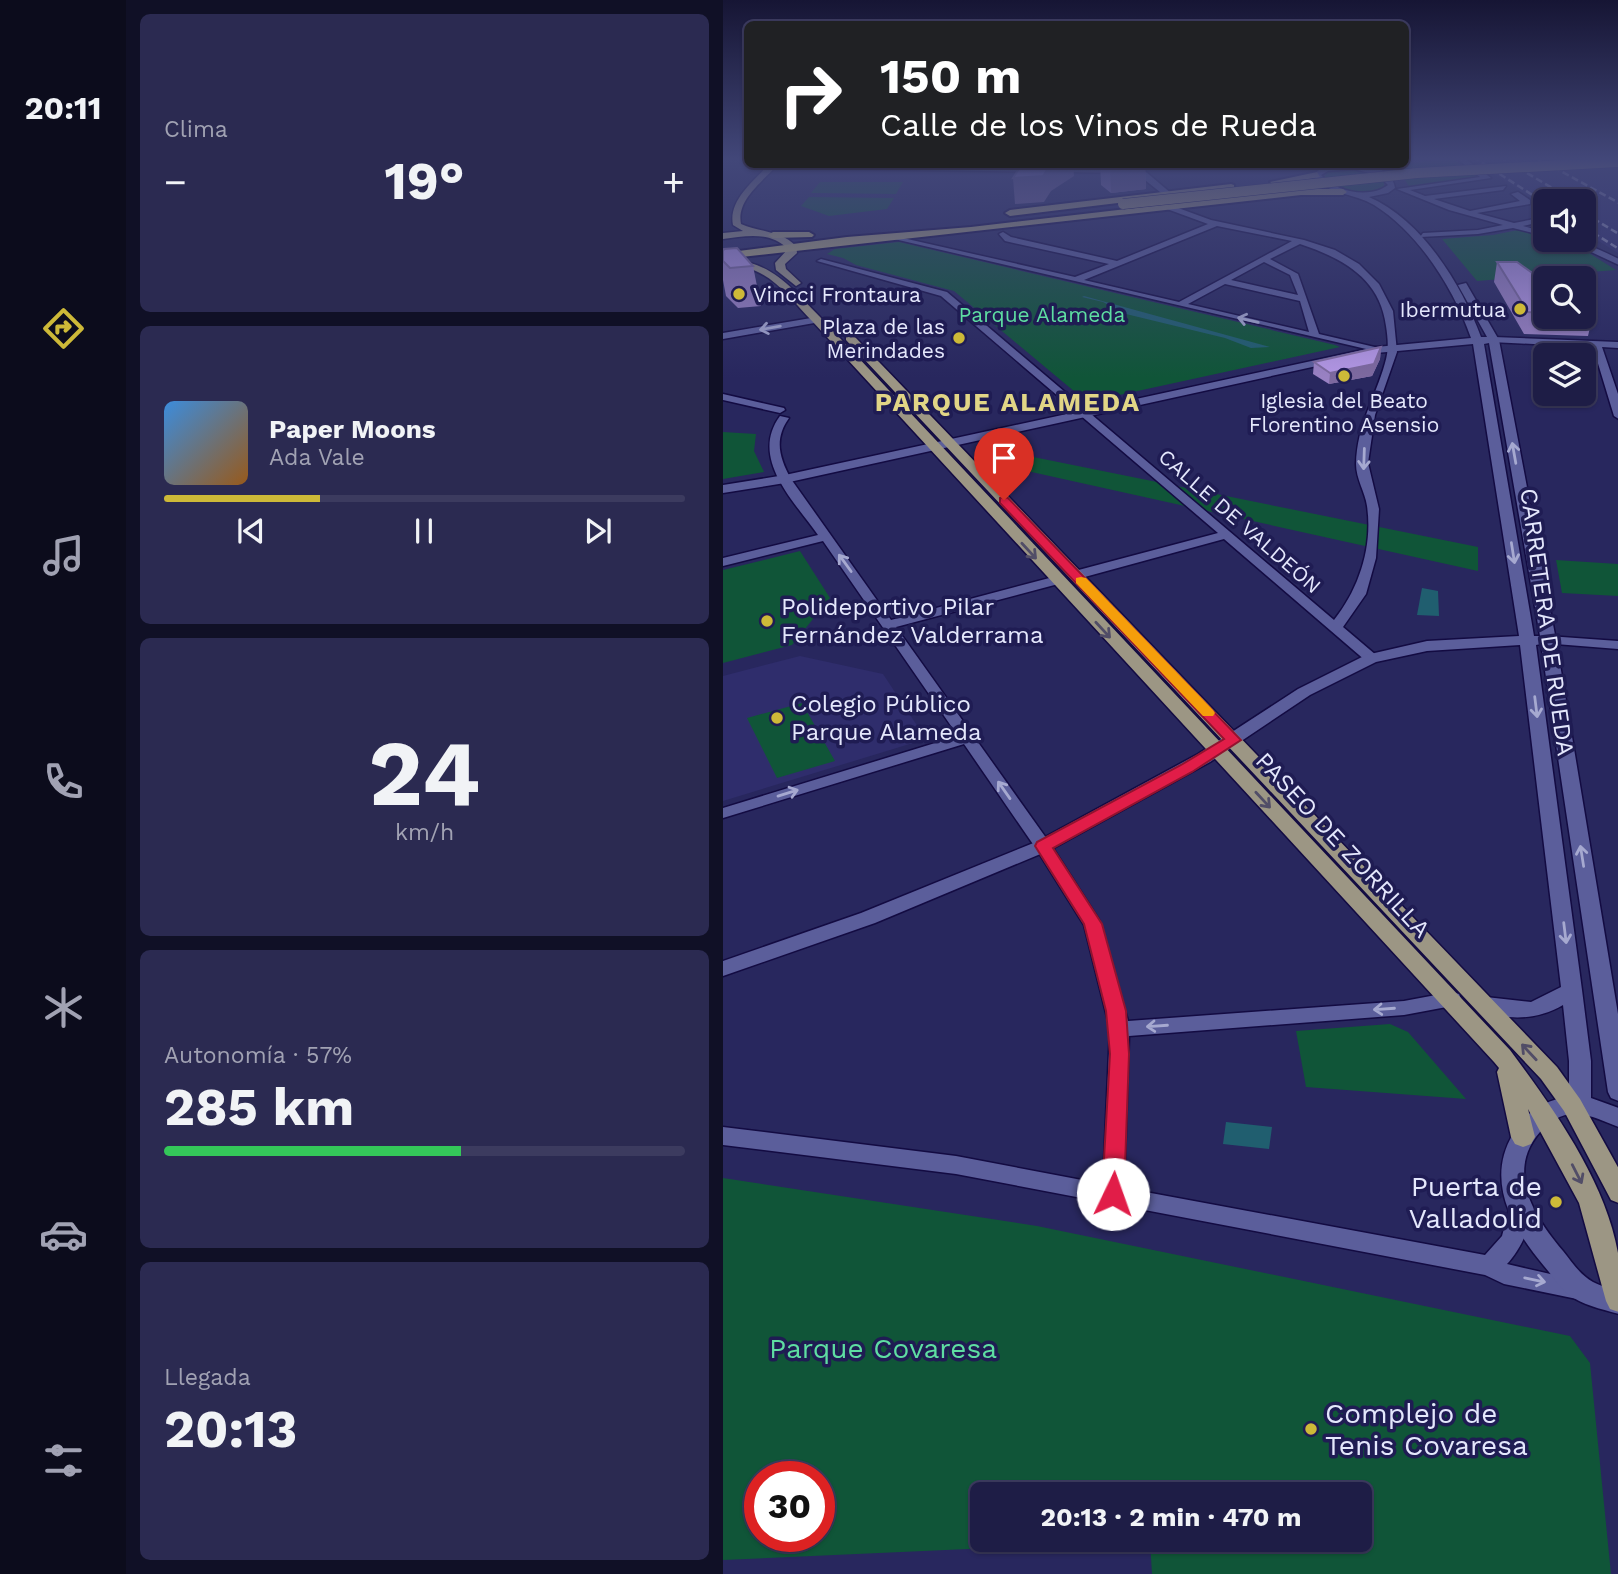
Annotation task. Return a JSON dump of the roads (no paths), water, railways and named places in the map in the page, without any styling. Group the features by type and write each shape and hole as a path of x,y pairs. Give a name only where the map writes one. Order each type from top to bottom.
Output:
{"highway":[{"path":"723,246 882,230"},
{"path":"723,256 925,230"},
{"path":"847,240 961,230"},
{"path":"773,235 877,231"}],"main road":[{"path":"749,230 755,233"},
{"path":"723,236 755,233 773,235 785,239 793,248 792,253 785,258 750,265 726,266"},
{"name":"PASEO DE ZORRILLA","path":"785,258 780,264 781,270 806,292 1076,575 1502,1056 1544,1114 1591,1202 1618,1302"},
{"name":"PASEO DE ZORRILLA","path":"750,265 765,270 774,277 817,320 1057,580 1486,1005 1576,1105 1618,1193"},
{"path":"1502,1056 1513,1087 1523,1137"}],"street":[{"path":"1076,279 1197,230"},
{"path":"1250,230 1333,251 1362,271 1385,305 1393,347 1387,374 1373,403 1362,467 1373,509 1370,555 1356,601 1335,628"},
{"name":"CARRETERA DE RUEDA","path":"1407,230 1447,280 1478,341 1527,639 1581,1069 1576,1105"},
{"name":"CARRETERA DE RUEDA","path":"1419,230 1460,279 1494,340 1548,640 1618,1093"},
{"path":"1424,235 1486,230"},
{"path":"1003,234 1008,239 1117,263"},
{"path":"894,238 1376,350"},
{"path":"1181,304 1299,241"},
{"path":"1596,251 1618,263"},
{"path":"1264,259 1294,274 1315,335"},
{"name":"CALLE DE VALDEÓN","path":"822,261 944,294 1371,658"},
{"path":"1224,281 1304,299"},
{"path":"723,336 817,320"},
{"path":"723,489 785,480 1393,347 1494,340 1618,345"},
{"path":"1597,345 1614,387 1618,416"},
{"path":"723,397 782,414 773,436 773,453 785,480 1043,846 1093,924 1120,1029 1113,1194"},
{"path":"1076,575 1226,535"},
{"path":"723,562 826,537"},
{"path":"889,625 1057,580"},
{"path":"723,969 868,918 1043,846 1225,745 1303,692 1371,658 1427,646 1527,639 1618,645"},
{"path":"723,813 968,738"},
{"path":"1486,1005 1519,1011 1542,1009 1572,990"},
{"path":"1120,1029 1404,1008 1452,999"},
{"path":"1488,1266 1507,1251 1517,1235 1519,1209 1511,1167 1515,1151 1523,1137 1544,1114 1557,1108 1576,1105 1597,1109 1618,1118"},
{"path":"723,1136 956,1165 1113,1194 1488,1266 1504,1274 1583,1290 1618,1302"},
{"path":"1519,1209 1544,1250 1583,1290"}],"water":[{"path":"1084,296 1270,347 1251,348 1225,338 1126,314 1103,302 1082,297"},
{"path":"1422,588 1438,591 1439,616 1417,615"},
{"path":"1226,1122 1272,1127 1269,1149 1223,1144"}],"railway":[{"path":"1613,230 1619,234"},
{"path":"1596,235 1619,249"}],"place":[{"name":"Vincci Frontaura","path":"739,294"},
{"name":"Ibermutua","path":"1520,309"},
{"name":"Plaza de las Merindades","path":"959,338"},
{"name":"Iglesia del Beato Florentino Asensio","path":"1344,376"},
{"name":"Polideportivo Pilar Fernández Valderrama","path":"767,621"},
{"name":"Colegio Público Parque Alameda","path":"777,718"},
{"name":"Puerta de Valladolid","path":"1556,1202"},
{"name":"Complejo de Tenis Covaresa","path":"1311,1429"}],"district":[{"name":"PARQUE ALAMEDA","path":"1008,402"}],"park label":[{"name":"Parque Alameda","path":"1042,314"},
{"name":"Parque Covaresa","path":"883,1348"}]}
